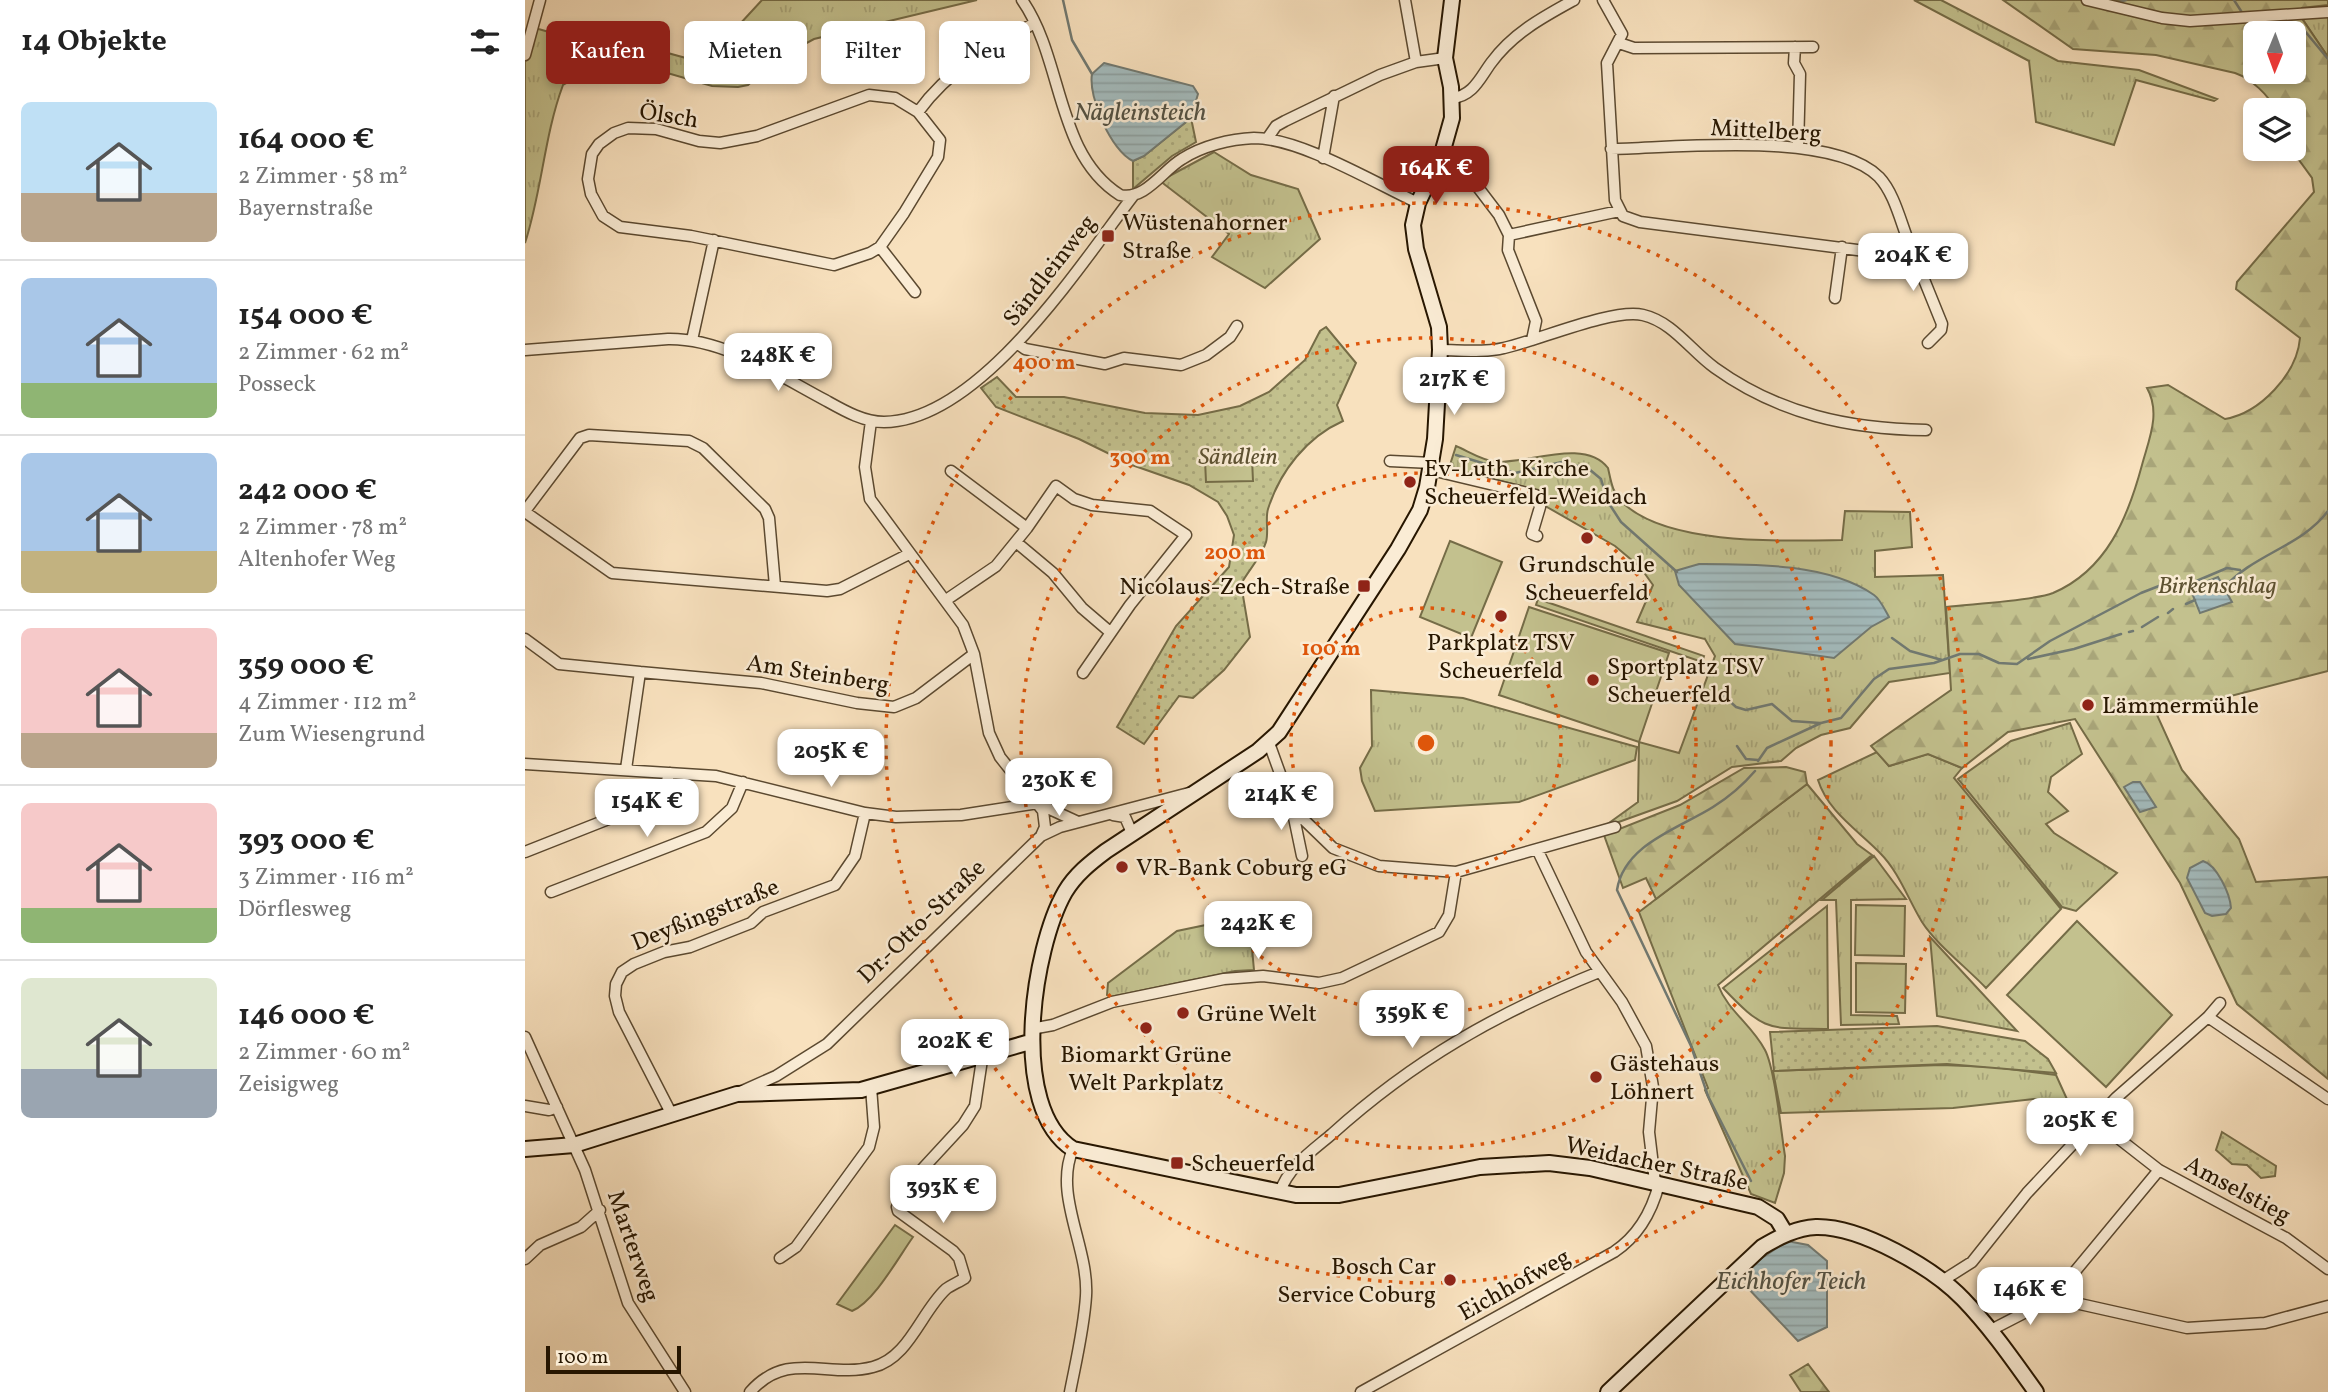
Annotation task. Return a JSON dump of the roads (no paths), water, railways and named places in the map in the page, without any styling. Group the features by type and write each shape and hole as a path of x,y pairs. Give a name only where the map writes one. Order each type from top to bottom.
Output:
{"street":[{"path":"525,55 540,0"},
{"path":"1022,0 1051,61 1079,152 1108,188 1120,195 1132,196 1184,157 1196,152 1231,141 1267,139 1322,158 1418,203"},
{"path":"1405,0 1416,62"},
{"path":"1070,1392 1086,1296 1080,1245 1065,1181 1065,1167 1073,1149 1062,1140 1047,1115 1033,1066 1030,1035 1046,944 1059,904 1084,867 1269,743 1300,703 1420,510 1431,466 1440,350 1432,299 1413,236 1418,203 1443,150 1451,118 1452,98 1445,58 1452,0"},
{"path":"1452,98 1473,88 1499,53 1518,34 1574,0"},
{"path":"1603,0 1622,30 1619,43 1607,63 1615,200 1619,211 1627,218 1640,222 1888,254 1910,245"},
{"path":"2087,0 2190,22 2328,12"},
{"path":"915,292 880,247 904,214 940,150 934,130 918,112 948,78 973,57 1035,23"},
{"path":"1619,43 1634,48 1813,47"},
{"path":"1795,47 1794,63 1800,74 1798,148"},
{"path":"1267,139 1276,126 1334,96 1416,62 1445,58"},
{"name":"Ölsch","path":"880,247 834,265 714,240 628,229 603,216 595,205 588,179 593,154 599,144 614,133 635,128 656,130 699,141 720,143 745,139 869,95 895,98 918,112"},
{"path":"1322,158 1334,96"},
{"name":"Mittelberg","path":"1611,149 1798,148 1836,155 1858,163 1879,177 1891,198 1942,324 1941,330 1928,343"},
{"path":"1467,173 1499,215 1509,235 1508,250 1536,321 1532,340"},
{"name":"Sändleinweg","path":"525,350 668,339 692,340 722,349 871,421 899,421 935,408 1018,344 1049,309 1132,196"},
{"path":"1509,235 1619,211"},
{"path":"692,340 714,240"},
{"path":"1835,298 1842,247"},
{"path":"1440,350 1495,350 1608,318 1642,315 1671,329 1712,366 1741,386 1791,410 1854,426 1926,430"},
{"path":"1018,344 1025,349 1105,364 1124,358 1181,365 1206,355 1230,337 1237,326"},
{"path":"871,421 865,467 867,490 909,554 963,625 974,654 989,733 1000,757 1038,803 1044,815 1041,836"},
{"path":"775,586 769,518 765,509 703,448 689,441 589,435 580,438 525,512 612,573 827,591 840,589 909,554"},
{"path":"1389,461 1431,466 1536,495 1540,507 1532,534 1537,536"},
{"path":"951,471 1027,528"},
{"path":"946,600 996,566 1056,486 1074,499 1092,505 1157,513 1186,535 1083,673"},
{"path":"1016,542 1053,573 1081,608 1111,632"},
{"name":"Am Steinberg","path":"525,639 559,664 761,683 885,708 902,705 916,698 974,654"},
{"path":"627,769 640,672"},
{"path":"1269,743 1290,801 1302,856"},
{"path":"525,764 716,776 865,813 912,818 939,817 1038,803 1079,822"},
{"path":"525,852 649,803 664,788 670,773"},
{"path":"551,892 706,832 732,808 743,782"},
{"name":"Dr.-Otto-Straße","path":"525,1149 574,1144 671,1113 771,1087 828,1044 1041,836 1079,822 1198,790"},
{"path":"1290,801 1317,834 1346,855 1379,866 1456,872 1615,827"},
{"name":"Deyßingstraße","path":"671,1113 619,1012 615,996 622,972 664,952 690,947 751,923 763,912 835,885 855,856 865,813"},
{"path":"1109,815 1124,816 1132,833"},
{"path":"1537,849 1586,952 1622,1002 1646,1046 1653,1079 1649,1150 1657,1183"},
{"path":"771,1087 839,1092 871,1087 983,1053 1112,1002 1224,979 1263,976 1319,983 1342,978 1440,932 1449,915 1456,872"},
{"path":"1280,1192 1289,1172 1360,1109 1412,1068 1474,1029 1599,972"},
{"path":"1942,1281 1972,1262 2027,1193 2095,1120 2220,1003"},
{"path":"2207,1017 2328,1099"},
{"name":"Marterweg","path":"525,1037 574,1144 600,1210 628,1303 685,1392"},
{"path":"750,1392 770,1376 784,1370 808,1366 852,1370 882,1364 901,1347 946,1289 965,1278 959,1258 953,1251 898,1211 897,1207 915,1177 963,1125 975,1106 983,1053"},
{"path":"780,1258 796,1247 869,1147 874,1127 871,1087"},
{"path":"525,1106 549,1110 557,1107"},
{"name":"Amselstieg","path":"2095,1120 2159,1170 2286,1238 2328,1269"},
{"name":"Weidacher Straße","path":"1073,1149 1280,1192 1339,1195 1480,1167 1523,1163 1590,1168 1758,1207 1777,1219 1786,1234"},
{"path":"1991,1330 2053,1298 2159,1170"},
{"name":"Eichhofweg","path":"1361,1392 1614,1252 1636,1233 1655,1199 1657,1183"},
{"path":"525,1259 540,1245 582,1227 600,1210"},
{"path":"1608,1392 1735,1269 1762,1247 1786,1234 1814,1227 1850,1234 1891,1251 1942,1281 1991,1330 2036,1392"},
{"path":"2053,1298 2187,1328 2265,1323 2328,1306"}],"water":[{"name":"Nägleinsteich","path":"1104,63 1193,86 1198,94 1191,118 1144,156 1133,161 1109,135 1097,109 1092,74"},
{"path":"1699,564 1766,565 1835,577 1874,595 1889,617 1871,627 1834,658 1735,644 1679,585 1675,571"},
{"path":"2218,577 2232,602 2200,613 2190,588"},
{"path":"2140,782 2156,807 2140,812 2124,787"},
{"path":"2203,861 2218,874 2225,888 2231,908 2226,914 2212,916 2205,913 2187,878 2190,868"},
{"name":"Eichhofer Teich","path":"1787,1241 1808,1245 1827,1261 1827,1327 1798,1341 1745,1285 1744,1270"}],"waterway":[{"path":"1063,0 1072,40 1092,74"},
{"path":"2116,3 2126,0"},
{"path":"2234,0 2243,14"},
{"path":"2307,34 2328,59"},
{"path":"1456,455 1515,473 1562,462 1589,469 1601,479 1608,502 1621,522 1677,572"},
{"path":"2224,588 2249,567 2304,533 2328,511"},
{"path":"1758,761 1767,748 1821,723 1841,718 1874,679 1889,669 1934,663 1960,654 1979,654 1999,663 2017,664 2050,641 2141,593 2159,586 2194,582 2227,568 2240,570"},
{"path":"2186,604 2195,600"},
{"path":"2168,613 2173,609"},
{"path":"2142,627 2158,617"},
{"path":"2129,632 2133,631"},
{"path":"2028,659 2074,649 2121,634"},
{"path":"1892,638 1910,651 1942,660"},
{"path":"1724,696 1736,707 1746,710 1772,704 1792,721 1820,723"},
{"path":"1737,746 1746,759 1758,760"},
{"path":"1751,1181 1708,1096 1691,1046 1617,890 1622,874 1642,849 1719,803 1755,771"}],"place":[{"name":"Wüstenahorner Straße","path":"1108,236"},
{"name":"Ev-Luth. Kirche Scheuerfeld-Weidach","path":"1410,482"},
{"name":"Grundschule Scheuerfeld","path":"1587,538"},
{"name":"Nicolaus-Zech-Straße","path":"1364,586"},
{"name":"Parkplatz TSV Scheuerfeld","path":"1501,616"},
{"name":"Sportplatz TSV Scheuerfeld","path":"1593,680"},
{"name":"Lämmermühle","path":"2088,705"},
{"name":"VR-Bank Coburg eG","path":"1122,867"},
{"name":"Grüne Welt","path":"1183,1013"},
{"name":"Biomarkt Grüne Welt Parkplatz","path":"1146,1028"},
{"name":"Gästehaus Löhnert","path":"1596,1077"},
{"name":"Scheuerfeld","path":"1177,1163"},
{"name":"Bosch Car Service Coburg","path":"1450,1280"}],"park label":[{"name":"Sändlein","path":"1238,456"},
{"name":"Birkenschlag","path":"2217,585"}]}
